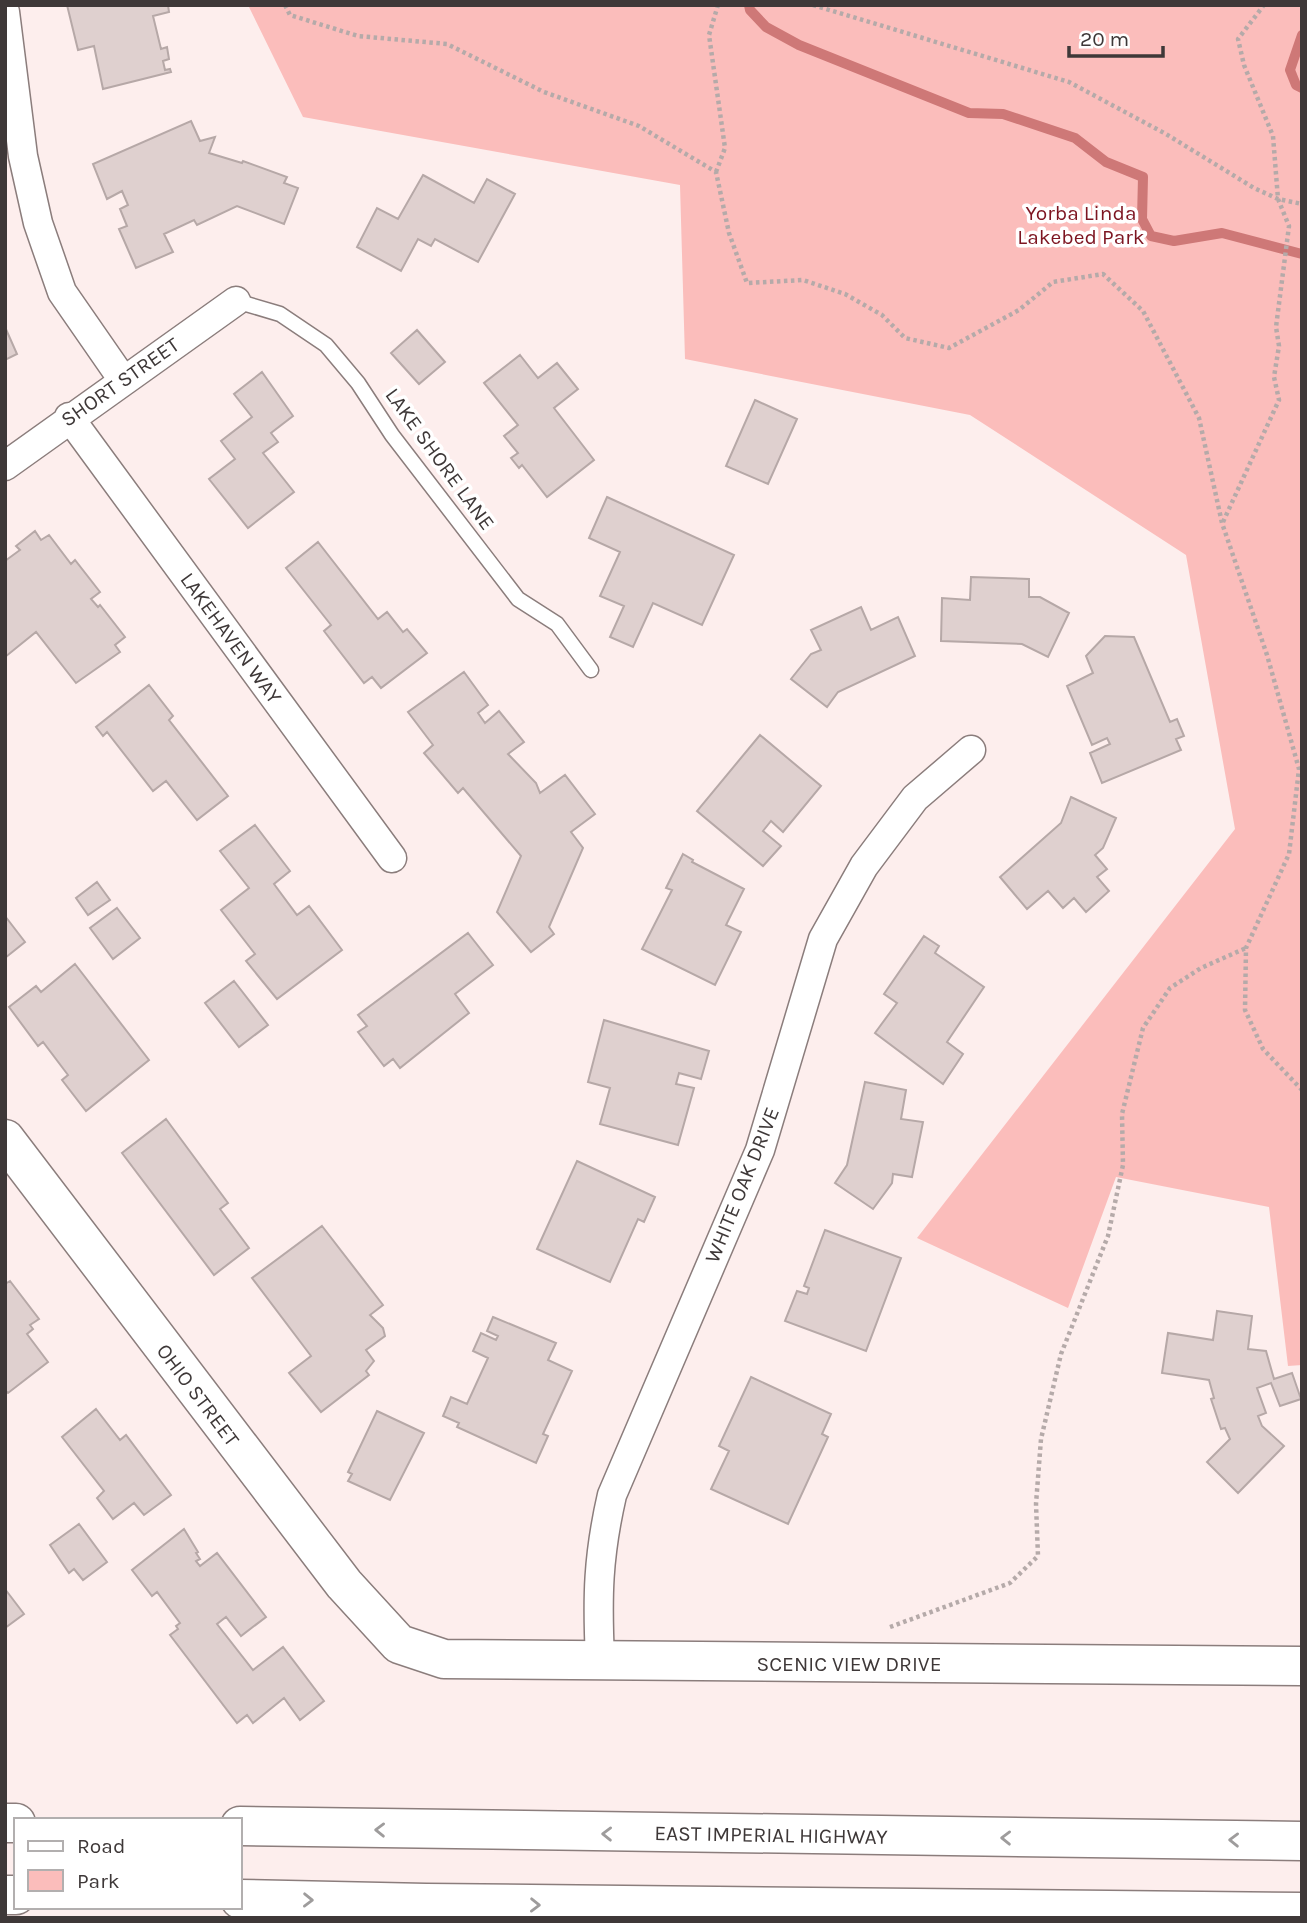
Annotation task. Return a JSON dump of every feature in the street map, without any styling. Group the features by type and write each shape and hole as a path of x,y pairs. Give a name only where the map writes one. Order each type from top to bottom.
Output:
{"main road":[{"name":"OHIO STREET","path":"5,1139 293,1520 344,1584 399,1644"},
{"name":"SCENIC VIEW DRIVE","path":"399,1644 444,1659 600,1659 647,1663 1302,1666"},
{"name":"EAST IMPERIAL HIGHWAY","path":"242,1826 1302,1841"},
{"path":"242,1899 1302,1912"}],"street":[{"path":"5,12 23,156 38,223 62,292 122,380"},
{"name":"SHORT STREET","path":"5,466 69,417 236,301"},
{"name":"LAKEHAVEN WAY","path":"69,417 392,858"},
{"name":"WHITE OAK DRIVE","path":"600,1659 597,1601 600,1547 612,1495 760,1150 823,939 864,866 915,798 971,750"}],"lane":[{"name":"LAKE SHORE LANE","path":"236,301 280,314 326,345 358,383 392,435 518,599 557,624 591,670"}],"path":[{"path":"285,5 290,15 358,36 447,44 544,92 639,126 716,172"},
{"path":"718,5 709,34 725,148 716,172 729,233 747,283 803,280 845,294 882,314 905,338 949,348 1018,310 1053,282 1103,274 1143,311 1199,418 1222,523 1267,655 1299,769 1289,854 1246,948 1245,1010 1263,1049 1302,1090"},
{"path":"813,5 1069,82 1278,199 1302,204"},
{"path":"1222,523 1279,400 1274,377 1279,346 1276,327 1289,226 1278,199 1273,136 1244,65 1238,39 1264,5"},
{"path":"888,1664 890,1625 1010,1583 1038,1556 1036,1504 1041,1439 1061,1354 1108,1237 1123,1165 1122,1114 1143,1028 1170,988 1201,968 1246,948"}],"green space":[{"name":"Yorba Linda Lakebed Park","path":"248,5 1302,5 1302,1365 1288,1366 1269,1207 1116,1177 1068,1308 917,1238 1235,829 1186,555 970,415 685,359 680,185 303,117"}],"building":[{"path":"67,5 168,5 169,12 153,16 161,49 167,47 169,59 163,61 165,70 170,69 171,72 103,89 94,46 78,50"},
{"path":"191,121 200,141 215,137 209,153 242,163 243,161 287,177 284,183 298,188 284,224 237,206 197,225 194,220 164,234 173,252 136,268 119,229 127,226 120,209 128,205 122,191 107,199 93,164"},
{"path":"423,175 474,203 487,179 515,194 478,262 435,239 431,246 418,239 401,271 357,247 377,208 398,219"},
{"path":"5,327 17,354 5,360"},
{"path":"417,330 445,362 419,384 391,353"},
{"path":"520,355 538,378 557,363 578,389 554,408 594,460 547,497 522,465 519,468 511,458 518,453 504,436 518,425 484,383"},
{"path":"262,372 293,416 271,433 278,442 263,453 294,492 248,528 209,479 235,459 221,441 252,417 234,394"},
{"path":"755,400 797,419 768,484 726,466"},
{"path":"607,497 734,555 702,625 653,603 633,647 610,637 624,606 600,596 620,552 589,538"},
{"path":"35,531 41,540 49,535 71,564 75,560 100,592 91,599 98,607 100,605 125,637 115,645 120,652 76,683 36,632 5,657 5,561 20,550 16,546"},
{"path":"318,542 378,619 387,612 403,632 407,629 427,653 381,688 372,677 364,683 324,631 331,625 286,568"},
{"path":"971,577 1029,579 1029,597 1040,597 1069,613 1048,657 1022,644 941,641 942,598 970,600"},
{"path":"861,607 871,630 898,617 915,656 838,692 827,707 791,679 811,654 821,650 811,630"},
{"path":"1105,636 1134,637 1170,722 1177,719 1184,736 1176,739 1181,750 1102,783 1090,753 1110,744 1107,738 1092,745 1067,686 1093,673 1086,656"},
{"path":"464,672 488,705 478,713 485,723 499,711 524,742 508,754 536,783 540,793 565,775 595,814 571,832 583,848 549,927 554,934 531,952 497,912 521,856 463,788 458,793 424,753 433,745 408,712"},
{"path":"149,685 173,716 169,720 228,796 197,820 166,781 153,791 107,732 103,736 96,727"},
{"path":"760,735 821,786 783,832 771,821 763,831 781,846 763,866 697,811"},
{"path":"1071,797 1116,818 1103,848 1095,855 1107,869 1097,877 1109,891 1086,912 1074,898 1063,908 1048,891 1027,909 1000,877 1061,823"},
{"path":"255,825 290,871 274,884 297,915 309,906 342,950 277,999 246,961 255,954 221,910 249,888 220,851"},
{"path":"683,854 693,860 692,862 744,889 726,925 741,932 715,985 642,949 672,890 666,888"},
{"path":"97,882 110,900 88,915 76,898"},
{"path":"117,908 140,938 113,959 90,928"},
{"path":"5,916 25,942 5,958"},
{"path":"468,933 493,965 455,994 469,1013 400,1068 393,1059 384,1066 358,1032 367,1026 358,1015"},
{"path":"924,936 939,946 935,953 984,987 947,1042 963,1054 943,1084 875,1033 897,1003 884,994"},
{"path":"75,964 149,1060 86,1111 62,1080 68,1075 43,1042 38,1046 9,1007 36,986 41,992"},
{"path":"234,981 268,1025 239,1047 205,1003"},
{"path":"604,1020 709,1051 701,1079 679,1073 676,1084 694,1088 678,1145 600,1124 610,1088 588,1082"},
{"path":"865,1082 906,1090 901,1119 923,1122 912,1177 893,1174 892,1183 873,1209 835,1183 847,1165"},
{"path":"166,1119 228,1203 220,1209 249,1248 214,1275 122,1153"},
{"path":"577,1161 655,1197 644,1222 638,1219 610,1282 537,1249"},
{"path":"322,1226 383,1305 370,1315 383,1328 385,1336 366,1350 374,1361 366,1371 369,1375 321,1412 289,1373 311,1356 252,1278"},
{"path":"825,1230 901,1258 866,1351 785,1321 797,1291 807,1294 809,1288 804,1286"},
{"path":"10,1281 39,1319 30,1325 33,1329 27,1334 48,1362 8,1393 5,1390 5,1284"},
{"path":"1217,1311 1252,1316 1248,1349 1266,1351 1274,1379 1292,1373 1301,1399 1280,1406 1271,1383 1257,1388 1266,1413 1258,1416 1262,1426 1284,1446 1238,1493 1207,1462 1230,1439 1225,1428 1221,1429 1211,1399 1214,1398 1209,1380 1162,1373 1168,1333 1213,1340"},
{"path":"493,1317 556,1343 548,1360 572,1371 543,1434 548,1436 536,1463 457,1427 459,1423 443,1416 451,1397 467,1404 488,1358 473,1351 481,1333 496,1340 498,1336 487,1331"},
{"path":"751,1377 831,1414 822,1434 828,1437 788,1524 711,1489 729,1451 719,1446"},
{"path":"96,1409 120,1440 126,1435 171,1495 144,1515 134,1503 113,1519 97,1498 104,1491 62,1437"},
{"path":"377,1411 424,1433 390,1500 348,1481 352,1474 348,1472"},
{"path":"79,1524 107,1562 83,1580 74,1569 69,1573 50,1545"},
{"path":"184,1529 198,1552 196,1553 200,1559 196,1561 200,1566 217,1553 266,1617 241,1636 226,1617 217,1624 253,1670 283,1647 324,1701 300,1720 284,1698 253,1723 247,1715 237,1723 170,1635 178,1629 176,1626 180,1623 157,1592 152,1596 132,1570"},
{"path":"5,1589 24,1614 5,1628"}],"waterway":[{"path":"749,5 750,10 766,27 799,45 969,113 1003,114 1075,138 1106,162 1143,177 1142,219 1151,236 1174,241 1222,233 1302,254"},
{"path":"1302,35 1290,70 1296,85 1302,88"}]}
